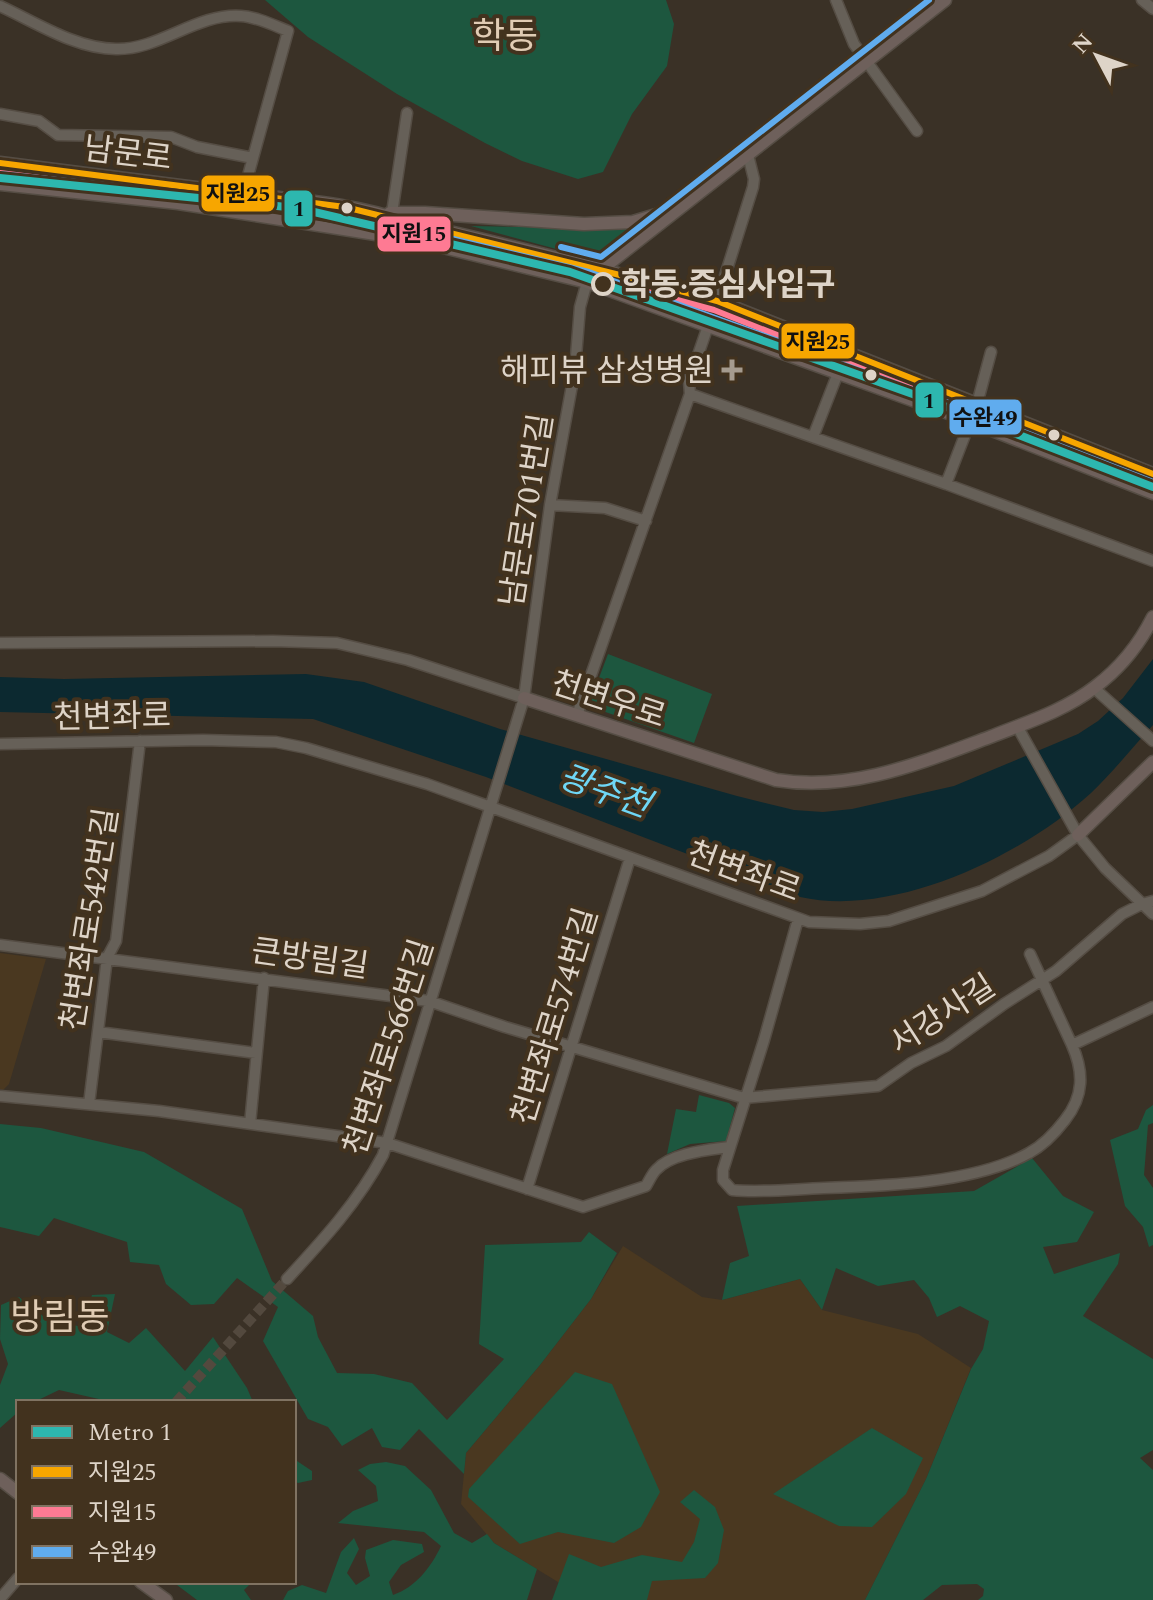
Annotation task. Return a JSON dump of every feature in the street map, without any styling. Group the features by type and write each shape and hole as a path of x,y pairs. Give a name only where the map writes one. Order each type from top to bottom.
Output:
{"main road":[{"path":"587,282 945,0"},
{"name":"남문로","path":"0,163 240,194 301,198 374,211 405,222 603,268 717,301 1153,474"},
{"name":"남문로","path":"0,184 212,208 427,243 587,282 970,422 1153,493"},
{"path":"212,208 213,201 227,201 240,194"},
{"path":"374,211 584,224 633,222 680,208"},
{"name":"천변우로","path":"524,698 759,776 803,784 846,782 882,775 1017,726 1065,705 1094,688 1131,652 1153,617"},
{"name":"천변좌로","path":"1076,832 1153,762"},
{"path":"0,1479 16,1491"},
{"path":"144,1584 166,1600"}],"street":[{"path":"836,0 854,44 917,131"},
{"path":"1142,0 1153,9"},
{"path":"0,6 85,45 110,49 144,46 209,20 230,16 253,18 288,31 240,194"},
{"path":"392,213 407,113"},
{"path":"0,114 39,121 58,135 171,137 197,147 253,158"},
{"path":"717,301 753,187 748,155"},
{"name":"남문로701번길","path":"491,806 524,698 550,505 575,369 580,307 587,282"},
{"path":"577,715 690,394 689,381 708,326"},
{"path":"946,484 977,404 991,352"},
{"path":"813,437 838,373"},
{"path":"690,394 1153,561"},
{"path":"550,505 605,508 646,521"},
{"name":"천변우로","path":"0,643 337,643 408,660 524,698"},
{"path":"1094,688 1153,741"},
{"path":"1017,726 1076,832 1105,868 1147,903 1153,914"},
{"name":"천변좌로542번길","path":"89,1104 107,958 116,941 140,741"},
{"name":"천변좌로","path":"0,744 276,742 306,748 388,771 491,806 809,922 860,924 889,921 982,891 1049,856 1076,832"},
{"name":"천변좌로566번길","path":"287,1279 369,1183 387,1143 491,806"},
{"name":"천변좌로574번길","path":"527,1189 630,858"},
{"name":"서강사길","path":"744,1098 878,1086 911,1063 946,1046 1004,1004 1041,982 1122,914 1147,903"},
{"path":"798,919 723,1170 723,1180 732,1190 869,1186 929,1180 993,1167 1031,1152 1051,1137 1069,1115 1079,1096 1081,1075 1072,1045 1030,954"},
{"name":"큰방림길","path":"0,945 429,1001 744,1098"},
{"path":"250,1124 264,978"},
{"path":"1072,1045 1153,1007"},
{"path":"98,1032 256,1053"},
{"path":"0,1096 89,1104 387,1143 583,1207 646,1186 655,1170 664,1163 691,1153 729,1147"},
{"path":"0,1599 16,1580"}],"shaded area":[{"path":"0,953 46,959 9,1084 3,1090 0,1089"},
{"path":"623,1246 702,1297 722,1300 800,1279 822,1310 918,1334 971,1368 926,1479 865,1600 580,1600 558,1582 494,1543 461,1504 466,1453 591,1299"}],"green space":[{"path":"265,0 666,0 674,24 667,66 632,114 603,172 578,179 522,161 397,94 308,37"},
{"path":"663,218 601,261 471,226 585,228"},
{"path":"608,654 712,694 694,743 594,708 591,699"},
{"path":"699,1095 729,1103 735,1108 726,1141 690,1144 667,1154 676,1109 696,1112"},
{"path":"1153,1105 1153,1123 1148,1125 1144,1175 1153,1188 1153,1245 1149,1247 1143,1227 1125,1206 1110,1140 1138,1129 1146,1110"},
{"path":"0,1124 41,1128 144,1152 242,1209 272,1281 313,1316 318,1337 337,1373 374,1374 412,1383 447,1420 504,1359 479,1344 485,1245 581,1242 589,1232 617,1253 591,1299 466,1453 464,1474 419,1429 400,1450 382,1447 372,1428 342,1446 328,1427 308,1419 263,1341 278,1307 237,1278 214,1304 191,1305 166,1284 159,1265 130,1262 127,1242 54,1218 39,1236 0,1227"},
{"path":"1032,1158 1063,1196 1094,1212 1077,1242 1043,1247 1054,1274 1120,1253 1118,1264 1083,1316 1153,1359 1153,1450 1140,1458 1153,1470 1153,1600 978,1600 983,1596 984,1589 977,1584 942,1585 923,1600 865,1600 926,1479 971,1369 983,1349 989,1321 960,1306 937,1317 929,1298 914,1280 878,1286 836,1268 822,1310 800,1279 722,1300 730,1263 749,1256 737,1206 974,1191"},
{"path":"115,1294 107,1332 129,1343 146,1328 185,1371 213,1337 252,1400 103,1400 59,1390 38,1400 16,1400 16,1414 0,1428 0,1385 8,1364 0,1339 1,1305 19,1297 48,1320 83,1327 92,1295"},
{"path":"575,1372 612,1384 660,1492 641,1527 614,1543 558,1532 520,1544 468,1497 469,1489"},
{"path":"872,1428 923,1458 906,1494 872,1527 839,1526 773,1494"},
{"path":"296,1460 312,1471 312,1480 298,1483"},
{"path":"386,1462 405,1466 431,1490 454,1533 472,1543 487,1534 494,1543 537,1569 527,1600 283,1600 288,1591 302,1585 326,1593 341,1552 354,1538 359,1549 347,1573 356,1585 370,1576 366,1550 393,1540 422,1544 424,1552 401,1565 389,1582 393,1595 416,1582 433,1561 441,1546 424,1532 338,1523 353,1511 378,1501 376,1486 358,1470 370,1464"},
{"path":"694,1490 715,1507 724,1530 718,1563 705,1578 652,1581 647,1600 552,1600 569,1554 601,1567 642,1555 682,1562 694,1542 700,1519 680,1502"},
{"path":"176,1584 250,1584 244,1590 251,1600 197,1600"}],"water":[{"name":"광주천","path":"1153,659 1153,725 1099,785 1063,816 994,859 955,876 916,890 876,898 837,901 800,897 486,777 313,719 0,712 0,677 64,679 306,674 364,682 500,729 737,796 794,810 823,812 852,809 954,786 1078,734 1123,698"}],"tunnel":[{"path":"178,1400 287,1279"}],"metro line":[{"name":"1","path":"0,178 297,208 570,272 921,397 1153,487"}],"transit line":[{"name":"수완49","path":"561,247 601,257 929,0"},
{"name":"지원25","path":"0,163 345,207 640,280 717,301 1153,474"},
{"name":"지원15","path":"0,173 343,216 637,289 714,310 1149,483"},
{"name":"수완49","path":"1,174 180,193 384,225 589,272 957,406 1153,482"}],"place":[{"name":"학동·증심사입구","path":"603,284"},
{"name":"해피뷰 삼성병원","path":"732,370"}],"district":[{"name":"학동","path":"505,35"},
{"name":"방림동","path":"60,1316"}]}
